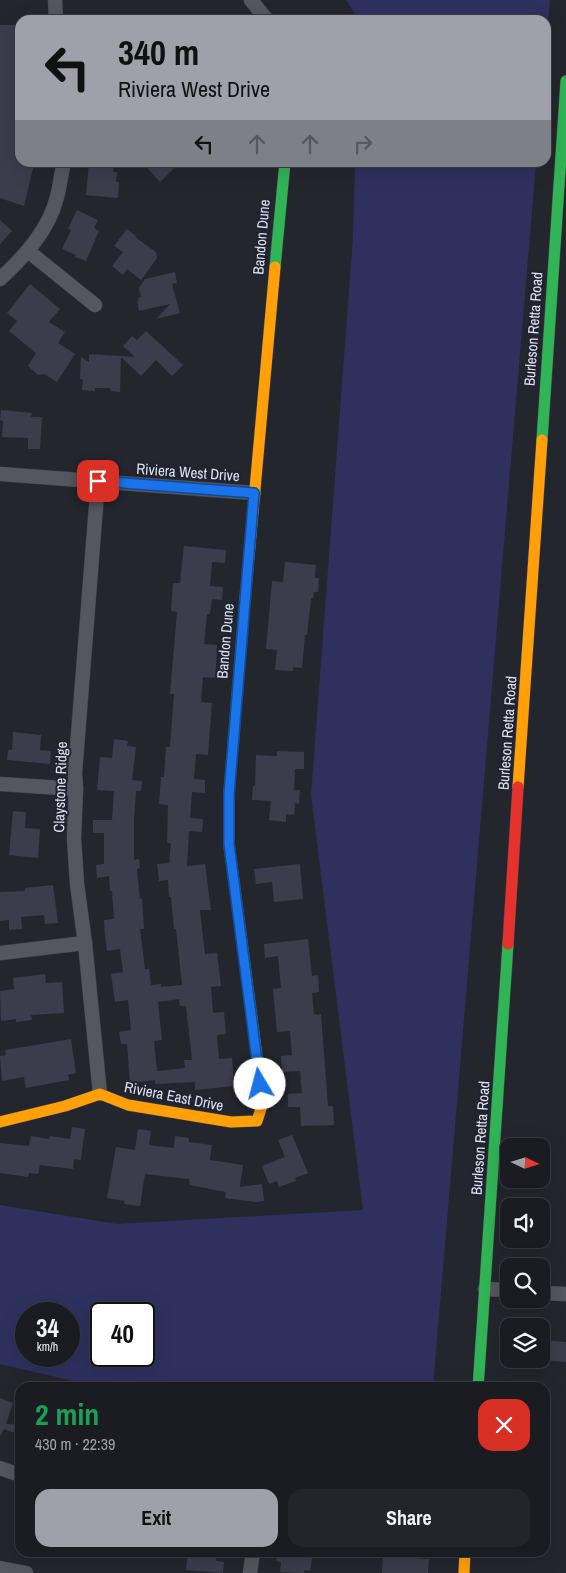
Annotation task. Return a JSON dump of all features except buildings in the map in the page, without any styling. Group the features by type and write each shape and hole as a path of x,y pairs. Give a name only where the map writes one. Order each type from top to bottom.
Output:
{"street":[{"path":"55,0 56,15"},
{"path":"251,0 263,15"},
{"name":"Burleson Retta Road","path":"478,1382 566,81"},
{"path":"0,279 22,259 43,230 57,199 63,167"},
{"name":"Bandon Dune","path":"257,1121 263,1102 229,844 229,794 254,493 285,167"},
{"path":"28,251 94,305"},
{"name":"Riviera West Drive","path":"0,474 254,493"},
{"name":"Claystone Ridge","path":"98,481 75,773 74,838 77,884 85,943 100,1094"},
{"path":"0,784 76,789"},
{"path":"0,953 85,943"},
{"path":"0,1122 65,1106 100,1094"},
{"name":"Riviera East Drive","path":"100,1094 128,1105 231,1122 257,1121"},
{"path":"485,1288 500,1289"},
{"path":"550,1293 566,1294"},
{"path":"0,1468 15,1473"},
{"path":"250,1573 252,1557"},
{"path":"464,1573 465,1557"},
{"path":"0,1568 26,1573"}],"shaded area":[{"path":"346,0 550,0 549,15 356,15"},
{"path":"355,167 536,167 433,1382 77,1382 0,1364 0,1205 117,1224 363,1210 311,795 353,238"}],"traffic: fast":[{"path":"542,440 566,81"},
{"path":"275,267 285,167"},
{"path":"245,600 229,794 229,844 262,1095"},
{"path":"478,1382 508,944"}],"traffic: slow":[{"path":"245,600 275,267"},
{"path":"518,787 542,440"},
{"path":"0,1122 65,1106 100,1094 128,1105 231,1122 257,1121 263,1102 262,1095"},
{"path":"464,1573 465,1557"}],"traffic: jam":[{"path":"508,944 518,787"}],"route":[{"path":"98,481 254,493 229,794 229,844 260,1084"}]}
